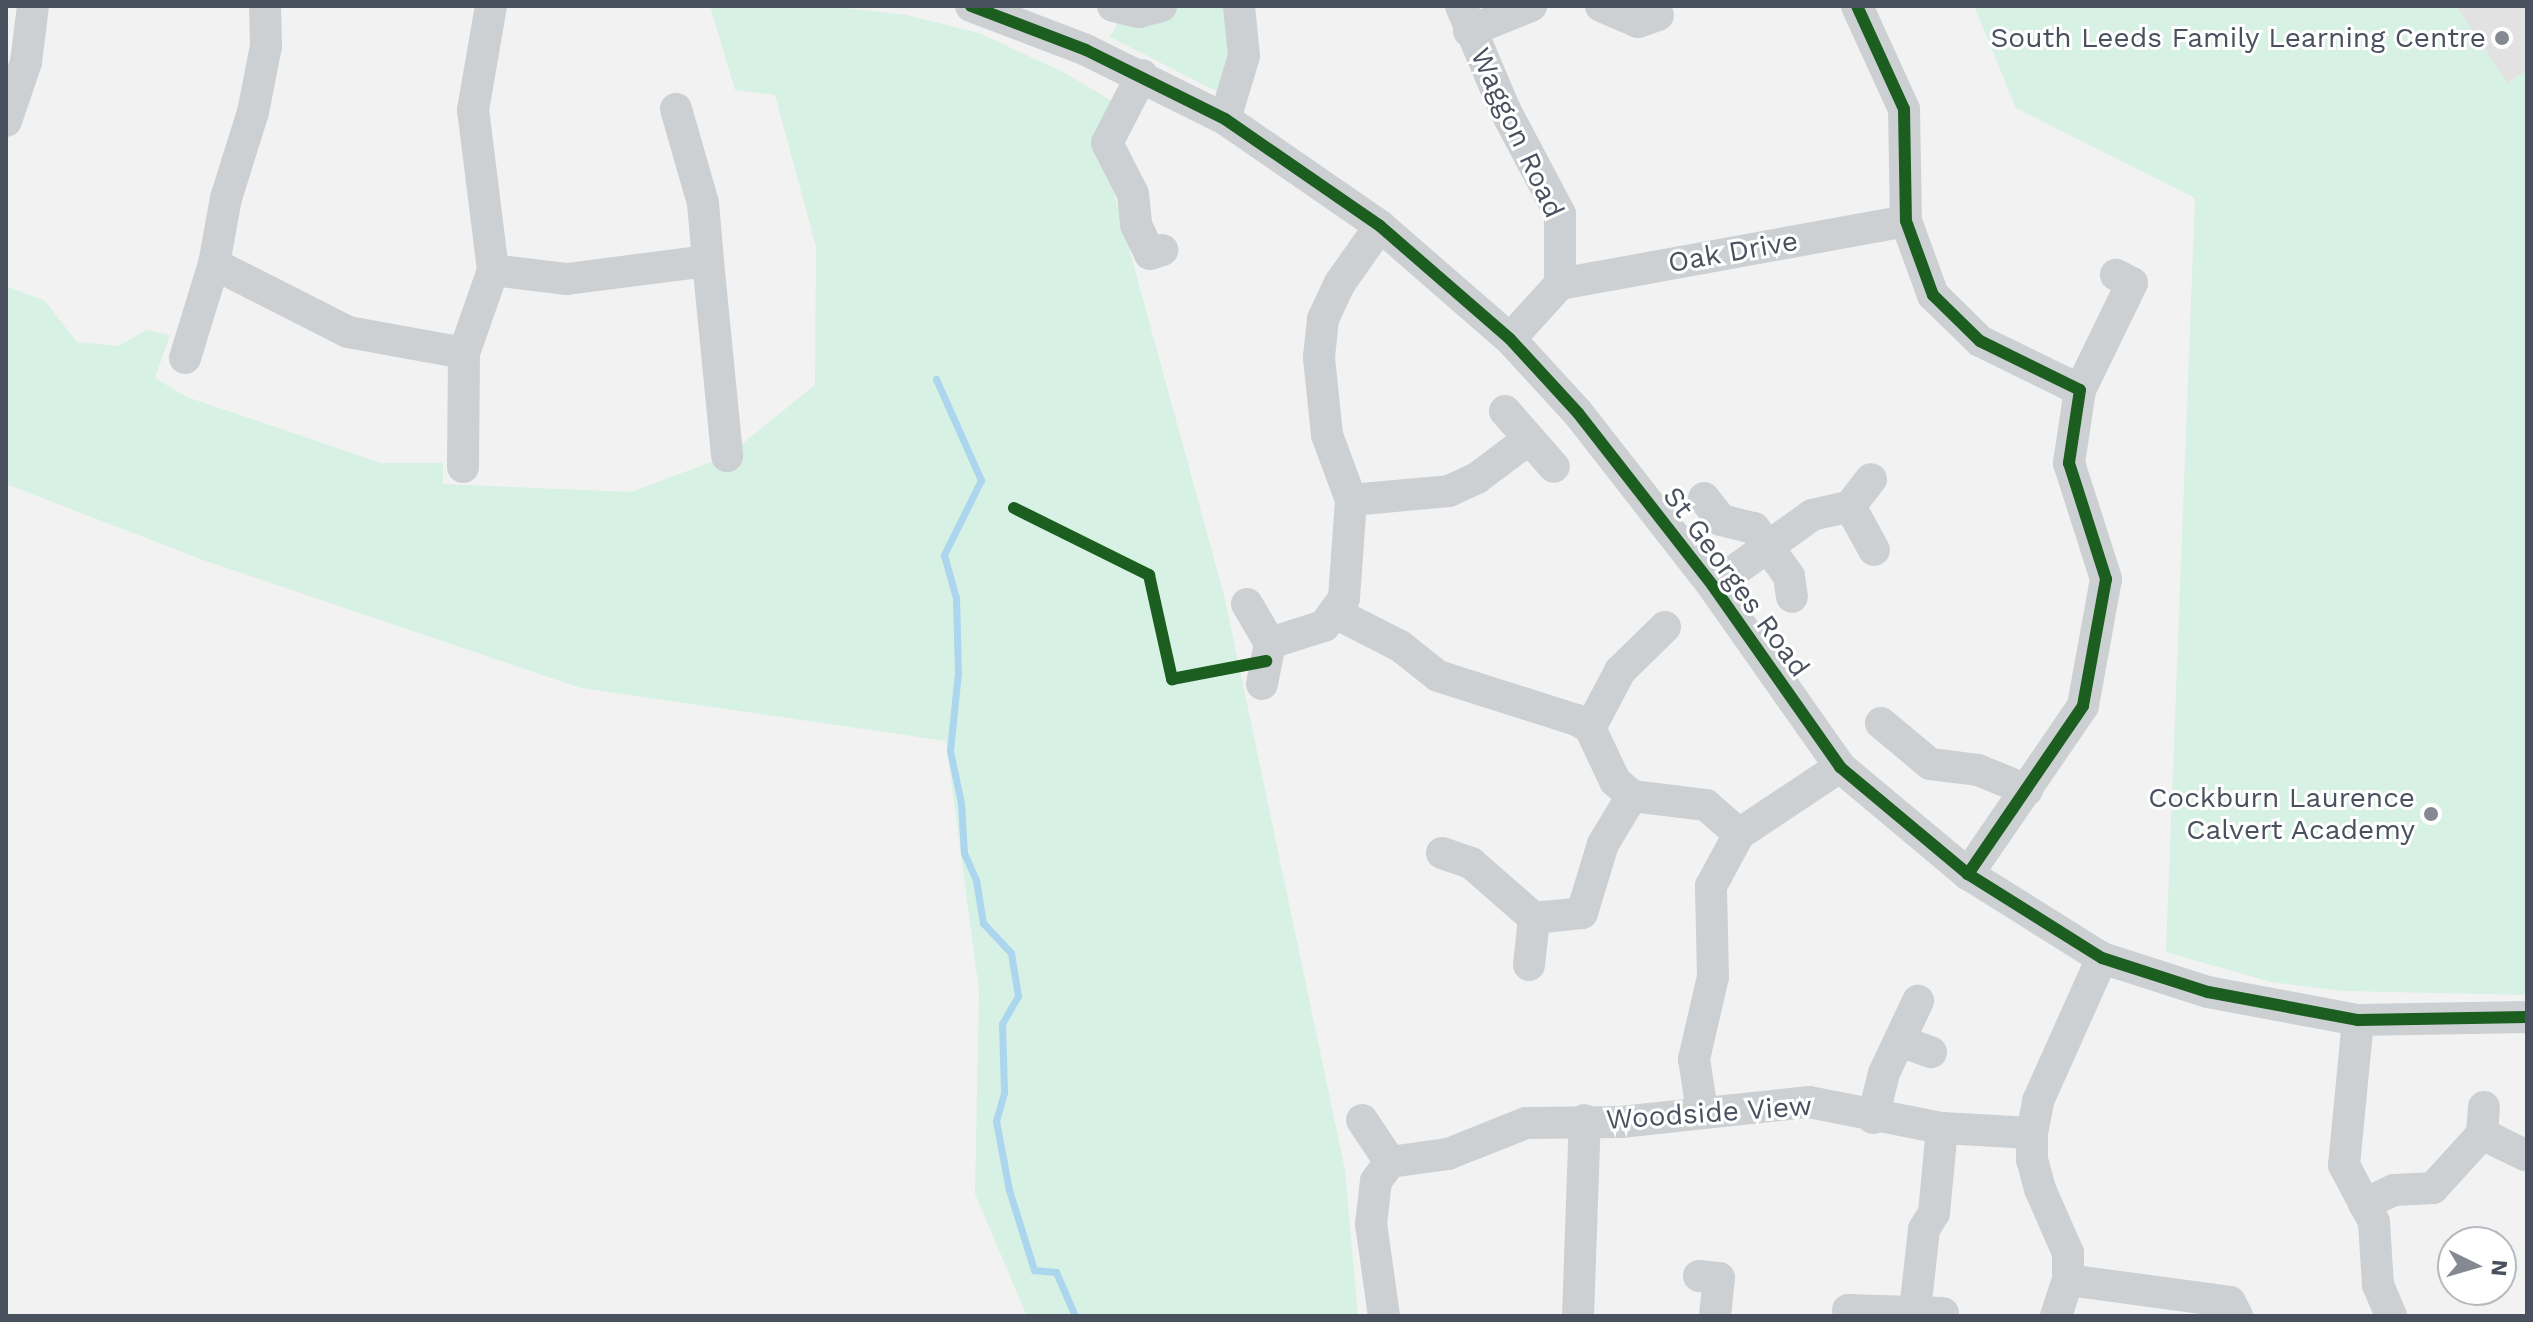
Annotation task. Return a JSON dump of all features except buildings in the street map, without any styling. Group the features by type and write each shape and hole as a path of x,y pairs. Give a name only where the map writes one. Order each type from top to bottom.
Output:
{"street":[{"path":"6,121 26,62 33,6"},
{"path":"185,358 214,264 226,198 253,112 266,46 265,6"},
{"path":"463,467 464,353 493,270 473,110 491,6"},
{"name":"St Georges Road","path":"971,6 1012,18 1142,75 1225,119 1380,226 1510,339 1578,413 1713,586 1840,767 1968,874 2102,958 2208,992 2358,1020 2527,1017"},
{"path":"1113,6 1139,12 1161,6"},
{"path":"1225,119 1244,56 1239,6"},
{"path":"1465,18 1531,6"},
{"path":"1601,6 1638,22 1658,15"},
{"path":"1857,6 1904,109 1906,221 1933,295 1980,341 2080,390"},
{"name":"Waggon Road","path":"1465,18 1560,214 1560,284"},
{"path":"1142,75 1107,143 1133,194 1136,225 1154,259"},
{"path":"676,109 703,203 727,456"},
{"name":"Oak Drive","path":"1560,284 1906,221"},
{"path":"1270,643 1324,626 1337,614 1344,598 1351,500 1327,435 1319,357 1326,312 1380,226"},
{"path":"493,270 567,279 708,261"},
{"path":"214,264 348,332 464,353"},
{"path":"1968,874 2083,706 2106,579 2069,463 2080,390 2132,283 2116,275"},
{"path":"1510,339 1560,284"},
{"path":"1505,411 1554,467"},
{"path":"1351,500 1449,491 1477,478 1529,439"},
{"path":"1713,586 1812,515 1850,506 1871,479"},
{"path":"1704,498 1721,520 1754,528 1789,576 1792,597"},
{"path":"1850,506 1874,550"},
{"path":"1247,604 1270,643 1262,684"},
{"path":"1337,614 1400,646 1438,676 1590,728 1615,781 1632,796 1706,805 1739,834"},
{"path":"1590,728 1620,671 1665,627"},
{"path":"1881,723 1930,764 1978,770 2027,790"},
{"path":"1702,1111 1694,1059 1713,977 1711,886 1739,834 1840,767"},
{"path":"1442,853 1471,863 1534,918 1582,913 1603,844 1632,796"},
{"path":"1529,965 1534,918"},
{"path":"2056,1316 2068,1280 2068,1253 2032,1160 2032,1133 2038,1101 2102,958"},
{"path":"1873,1118 1884,1073 1918,1001"},
{"path":"2358,1020 2344,1165 2374,1222 2378,1285 2391,1316"},
{"path":"1900,1041 1931,1052"},
{"name":"Woodside View","path":"1390,1162 1448,1154 1526,1123 1621,1122 1809,1102 1873,1118 1942,1128 2032,1133"},
{"path":"1362,1120 1390,1162 1376,1181 1371,1224 1384,1316"},
{"path":"1578,1316 1585,1120"},
{"path":"2364,1204 2394,1190 2433,1188 2483,1120 2525,1155"},
{"path":"1848,1310 1929,1312 1924,1229 1934,1213 1942,1128"},
{"path":"1699,1276 1719,1278 1715,1316"},
{"path":"2068,1280 2168,1306 2230,1302 2237,1316"}],"shaded area":[{"name":"South Leeds Family Learning Centre","path":"2456,6 2527,6 2527,71 2507,83"}],"green space":[{"path":"710,6 829,6 906,15 979,33 1061,71 1124,108 1107,143 1115,197 1225,599 1345,1170 1358,1316 1027,1316 975,1194 979,991 946,741 581,688 203,560 6,484 6,286 45,301 77,342 118,346 147,330 170,335 155,378 187,397 381,463 443,463 443,484 631,492 727,456 815,385 816,247 775,95 735,90"},
{"path":"1180,6 1227,6 1234,54 1222,94 1110,37 1118,22 1165,16"},
{"path":"1974,6 2456,6 2507,83 2527,71 2527,995 2343,991 2271,982 2166,952 2195,198 2016,108"}],"waterway":[{"path":"936,379 981,480 944,555 956,598 958,672 950,751 961,803 964,853 976,880 983,923 1011,953 1018,996 1002,1024 1004,1093 996,1121 1009,1190 1034,1270 1056,1272 1075,1316"}],"cycle path":[{"path":"971,6 1086,50 1225,119 1380,226 1510,339 1578,413 1713,586 1840,767 1968,874 2102,958 2208,992 2358,1020 2527,1017"},
{"path":"1857,6 1904,109 1906,221 1933,295 1980,341 2080,390 2069,463 2106,579 2083,706 1968,874"},
{"path":"1014,508 1149,575 1172,679 1266,661"}],"place":[{"name":"South Leeds Family Learning Centre","path":"2502,38"},
{"name":"Cockburn Laurence Calvert Academy","path":"2431,814"}]}
